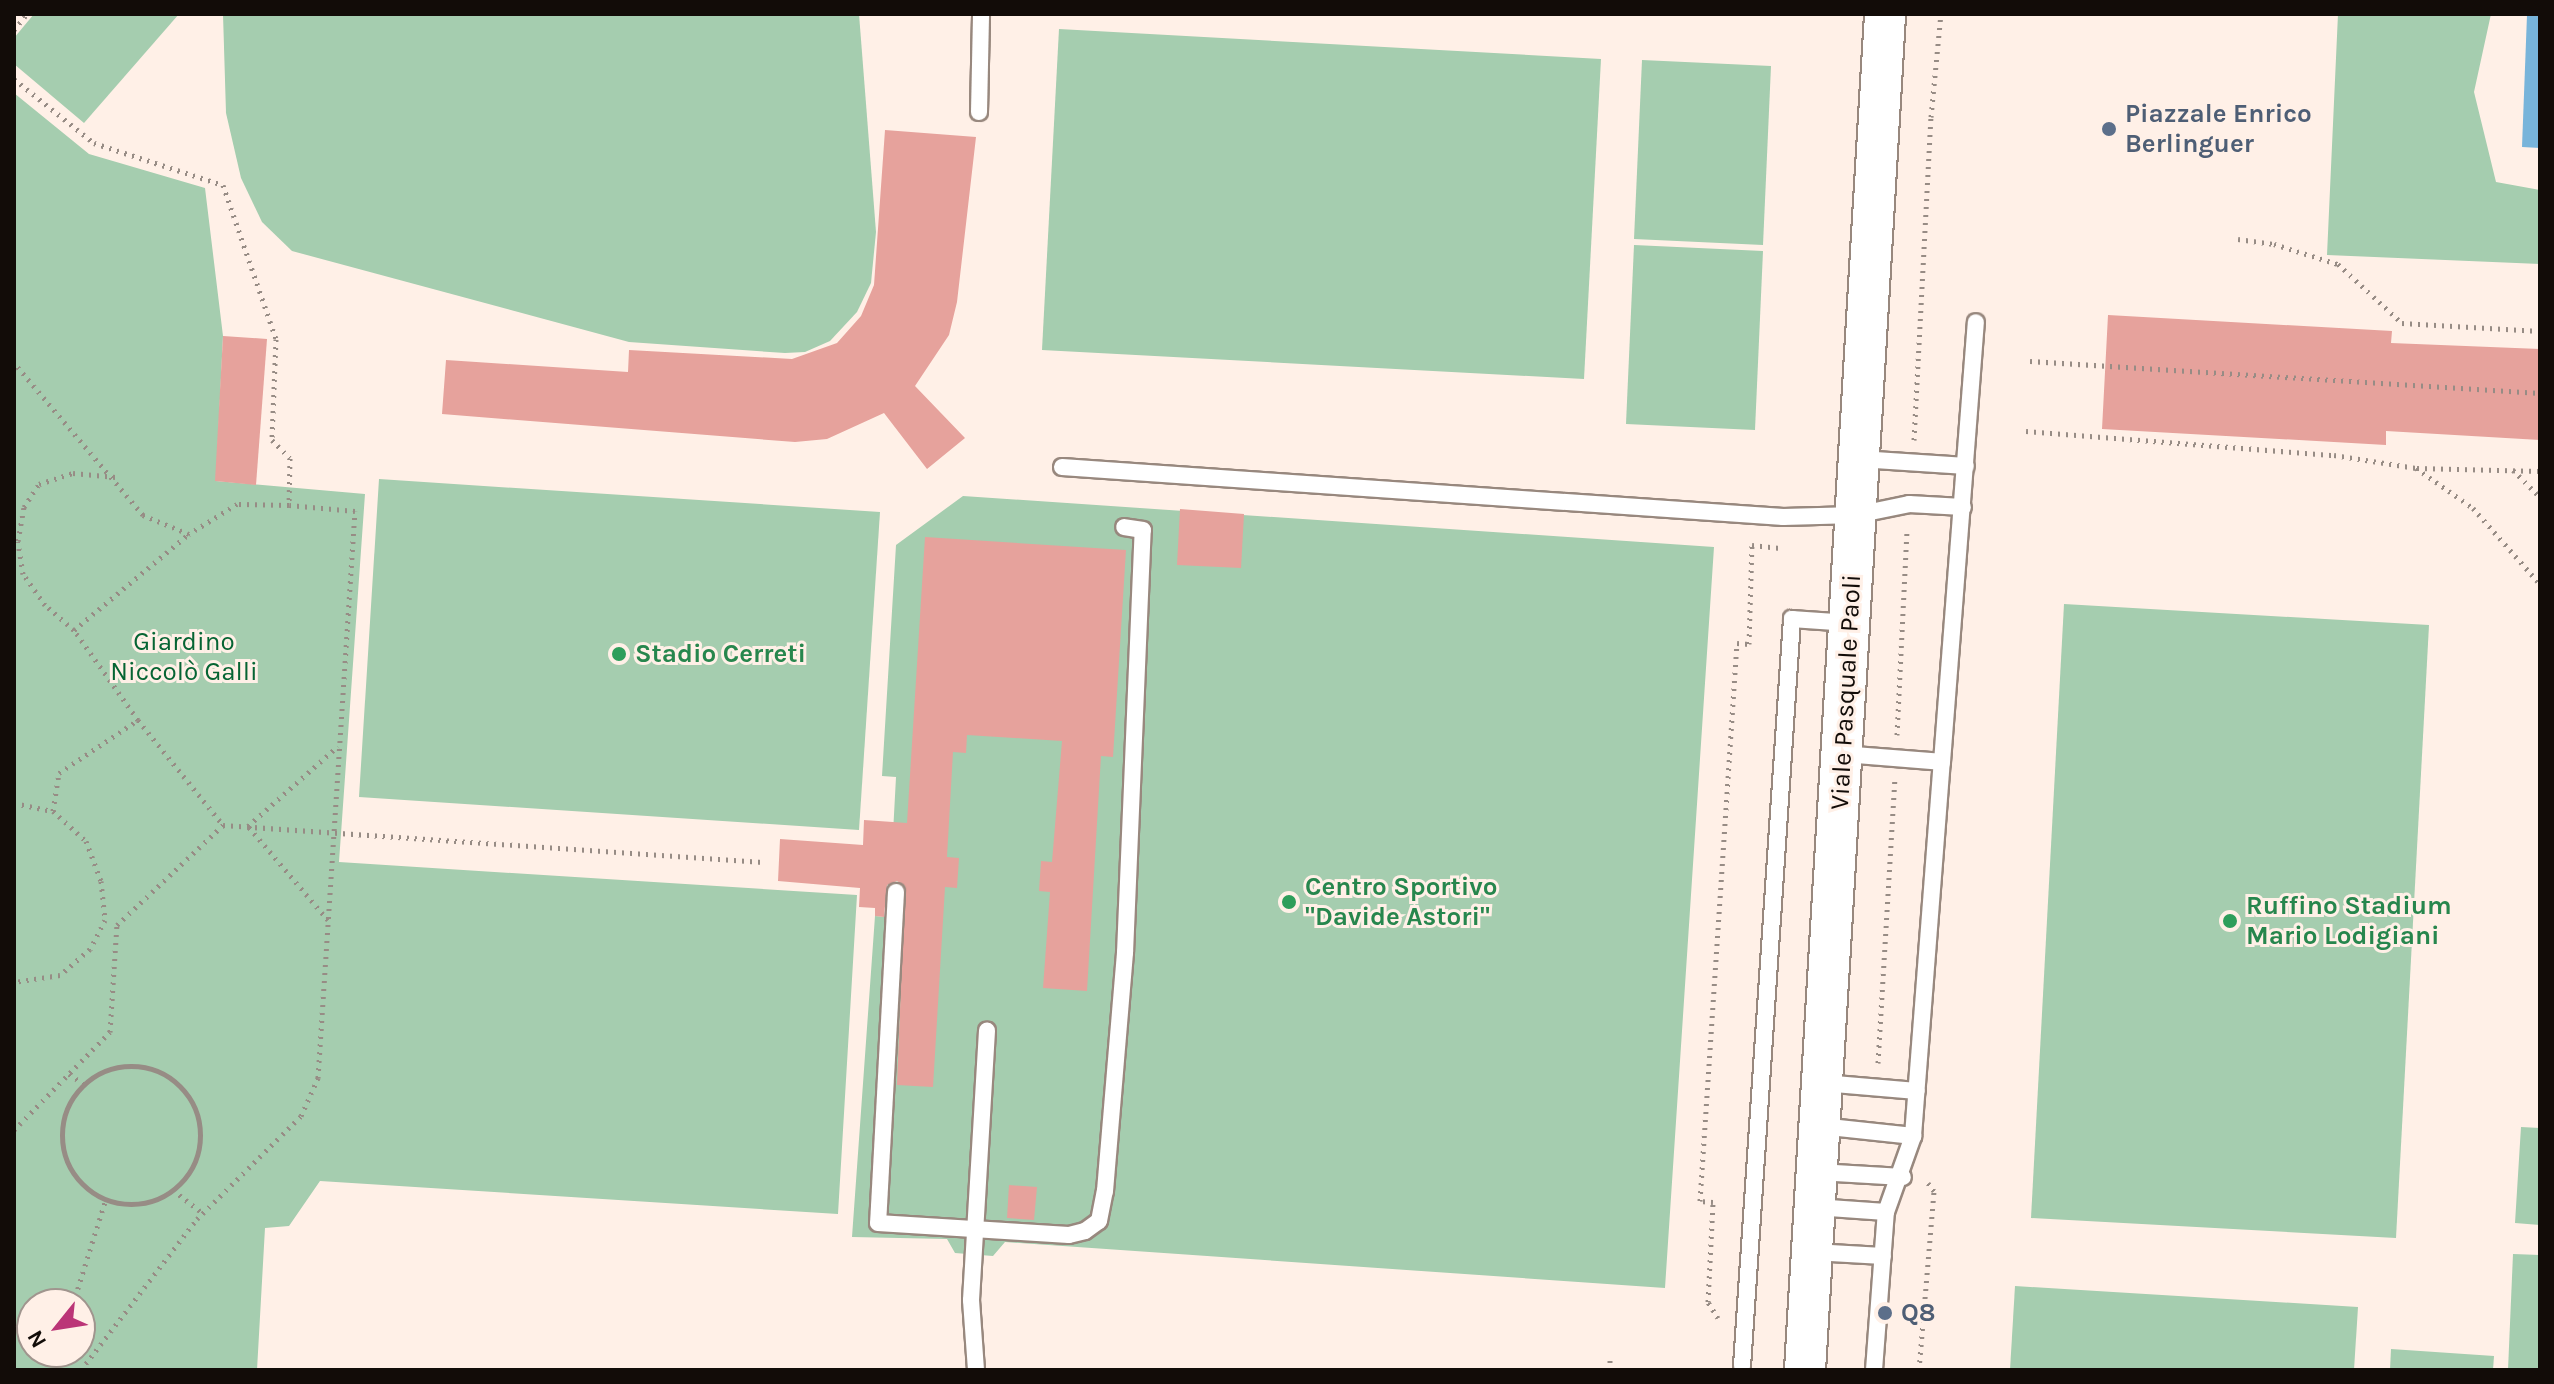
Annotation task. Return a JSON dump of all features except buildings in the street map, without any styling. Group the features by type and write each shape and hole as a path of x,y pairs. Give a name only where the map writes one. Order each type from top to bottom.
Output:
{"street":[{"name":"Viale Pasquale Paoli","path":"1805,1370 1885,14"}],"lane":[{"path":"979,112 981,14"},
{"path":"1874,1370 1886,1212 1903,1177 1913,1136 1976,322"},
{"path":"1860,459 1966,466"},
{"path":"1062,467 1783,517 1856,515 1909,504 1963,507"},
{"path":"896,892 878,1223 1069,1235 1099,1221 1125,953 1143,530 1124,527"},
{"path":"1742,1366 1792,619 1851,623"},
{"path":"1843,754 1942,762"},
{"path":"976,1367 971,1300 987,1030"},
{"path":"1823,1083 1917,1091"},
{"path":"1820,1126 1913,1136"},
{"path":"1816,1190 1903,1177"},
{"path":"1816,1190 1886,1212"},
{"path":"1813,1252 1883,1256"}],"path":[{"path":"14,30 27,14"},
{"path":"1913,463 1931,117 1941,14"},
{"path":"14,79 94,143 223,185 276,339 272,440 290,458 289,505"},
{"path":"2238,239 2288,247 2338,264 2402,323 2540,331"},
{"path":"2030,361 2540,393"},
{"path":"14,363 116,477 143,515 189,534"},
{"path":"2026,431 2334,455 2416,468 2540,471"},
{"path":"2416,468 2473,508 2540,584"},
{"path":"2513,470 2540,497"},
{"path":"116,477 62,476 39,484 24,507 18,541 23,574 45,605 74,630 138,720 223,825"},
{"path":"74,630 189,534 237,504 355,511 318,1078 301,1116 202,1213 81,1370"},
{"path":"1876,1087 1909,504"},
{"path":"1718,1318 1708,1302 1713,1202 1700,1201 1737,643 1749,644 1752,545 1782,548"},
{"path":"53,811 59,773 138,720"},
{"path":"248,826 339,745"},
{"path":"14,803 53,811 72,823 95,858 105,920 90,949 60,975 14,982"},
{"path":"14,1130 110,1032 117,925 223,825 333,835 763,862"},
{"path":"248,826 328,920"},
{"path":"130,1066 160,1072 177,1083 198,1117 201,1138 197,1158 173,1190 140,1204 106,1199 75,1175 64,1148 64,1118 84,1084 100,1072 130,1066"},
{"path":"69,1074 84,1084"},
{"path":"173,1190 202,1213"},
{"path":"1919,1370 1934,1191"},
{"path":"78,1288 106,1199"},
{"path":"1610,1356 1610,1370"}],"green space":[{"path":"34,14 179,14 84,123 14,64 14,38"},
{"path":"223,14 859,14 876,232 871,283 857,312 830,341 805,352 785,353 629,342 292,251 262,222 241,178 226,113"},
{"path":"2338,14 2491,14 2474,92 2496,182 2540,190 2540,264 2327,255"},
{"path":"1059,29 1601,59 1584,379 1042,350"},
{"path":"1642,60 1771,66 1763,245 1634,239"},
{"name":"Giardino Niccolò Galli","path":"14,93 89,154 205,188 223,336 216,481 365,494 339,862 857,895 838,1214 320,1181 289,1226 265,1228 257,1370 14,1370"},
{"path":"1634,245 1763,251 1755,430 1626,424"},
{"name":"Stadio Cerreti","path":"379,479 880,512 859,830 359,797"},
{"name":"Centro Sportivo \"Davide Astori\"","path":"963,496 1714,547 1665,1288 1005,1242 993,1256 955,1253 947,1239 852,1237 875,916 886,917 888,881 903,882 892,852 896,777 882,776 896,545"},
{"name":"Ruffino Stadium Mario Lodigiani","path":"2064,604 2429,625 2396,1238 2031,1218"},
{"path":"2521,1127 2540,1128 2540,1225 2515,1223"},
{"path":"2513,1254 2540,1255 2540,1370 2508,1370"},
{"path":"2015,1286 2358,1307 2354,1370 2010,1370"},
{"path":"2391,1349 2494,1356 2493,1370 2390,1370"}],"water":[{"path":"2527,15 2540,15 2540,148 2522,147"}],"place":[{"name":"Piazzale Enrico Berlinguer","path":"2109,129"},
{"name":"Stadio Cerreti","path":"619,654"},
{"name":"Centro Sportivo \"Davide Astori\"","path":"1289,902"},
{"name":"Ruffino Stadium Mario Lodigiani","path":"2230,921"},
{"name":"Q8","path":"1885,1313"}]}
